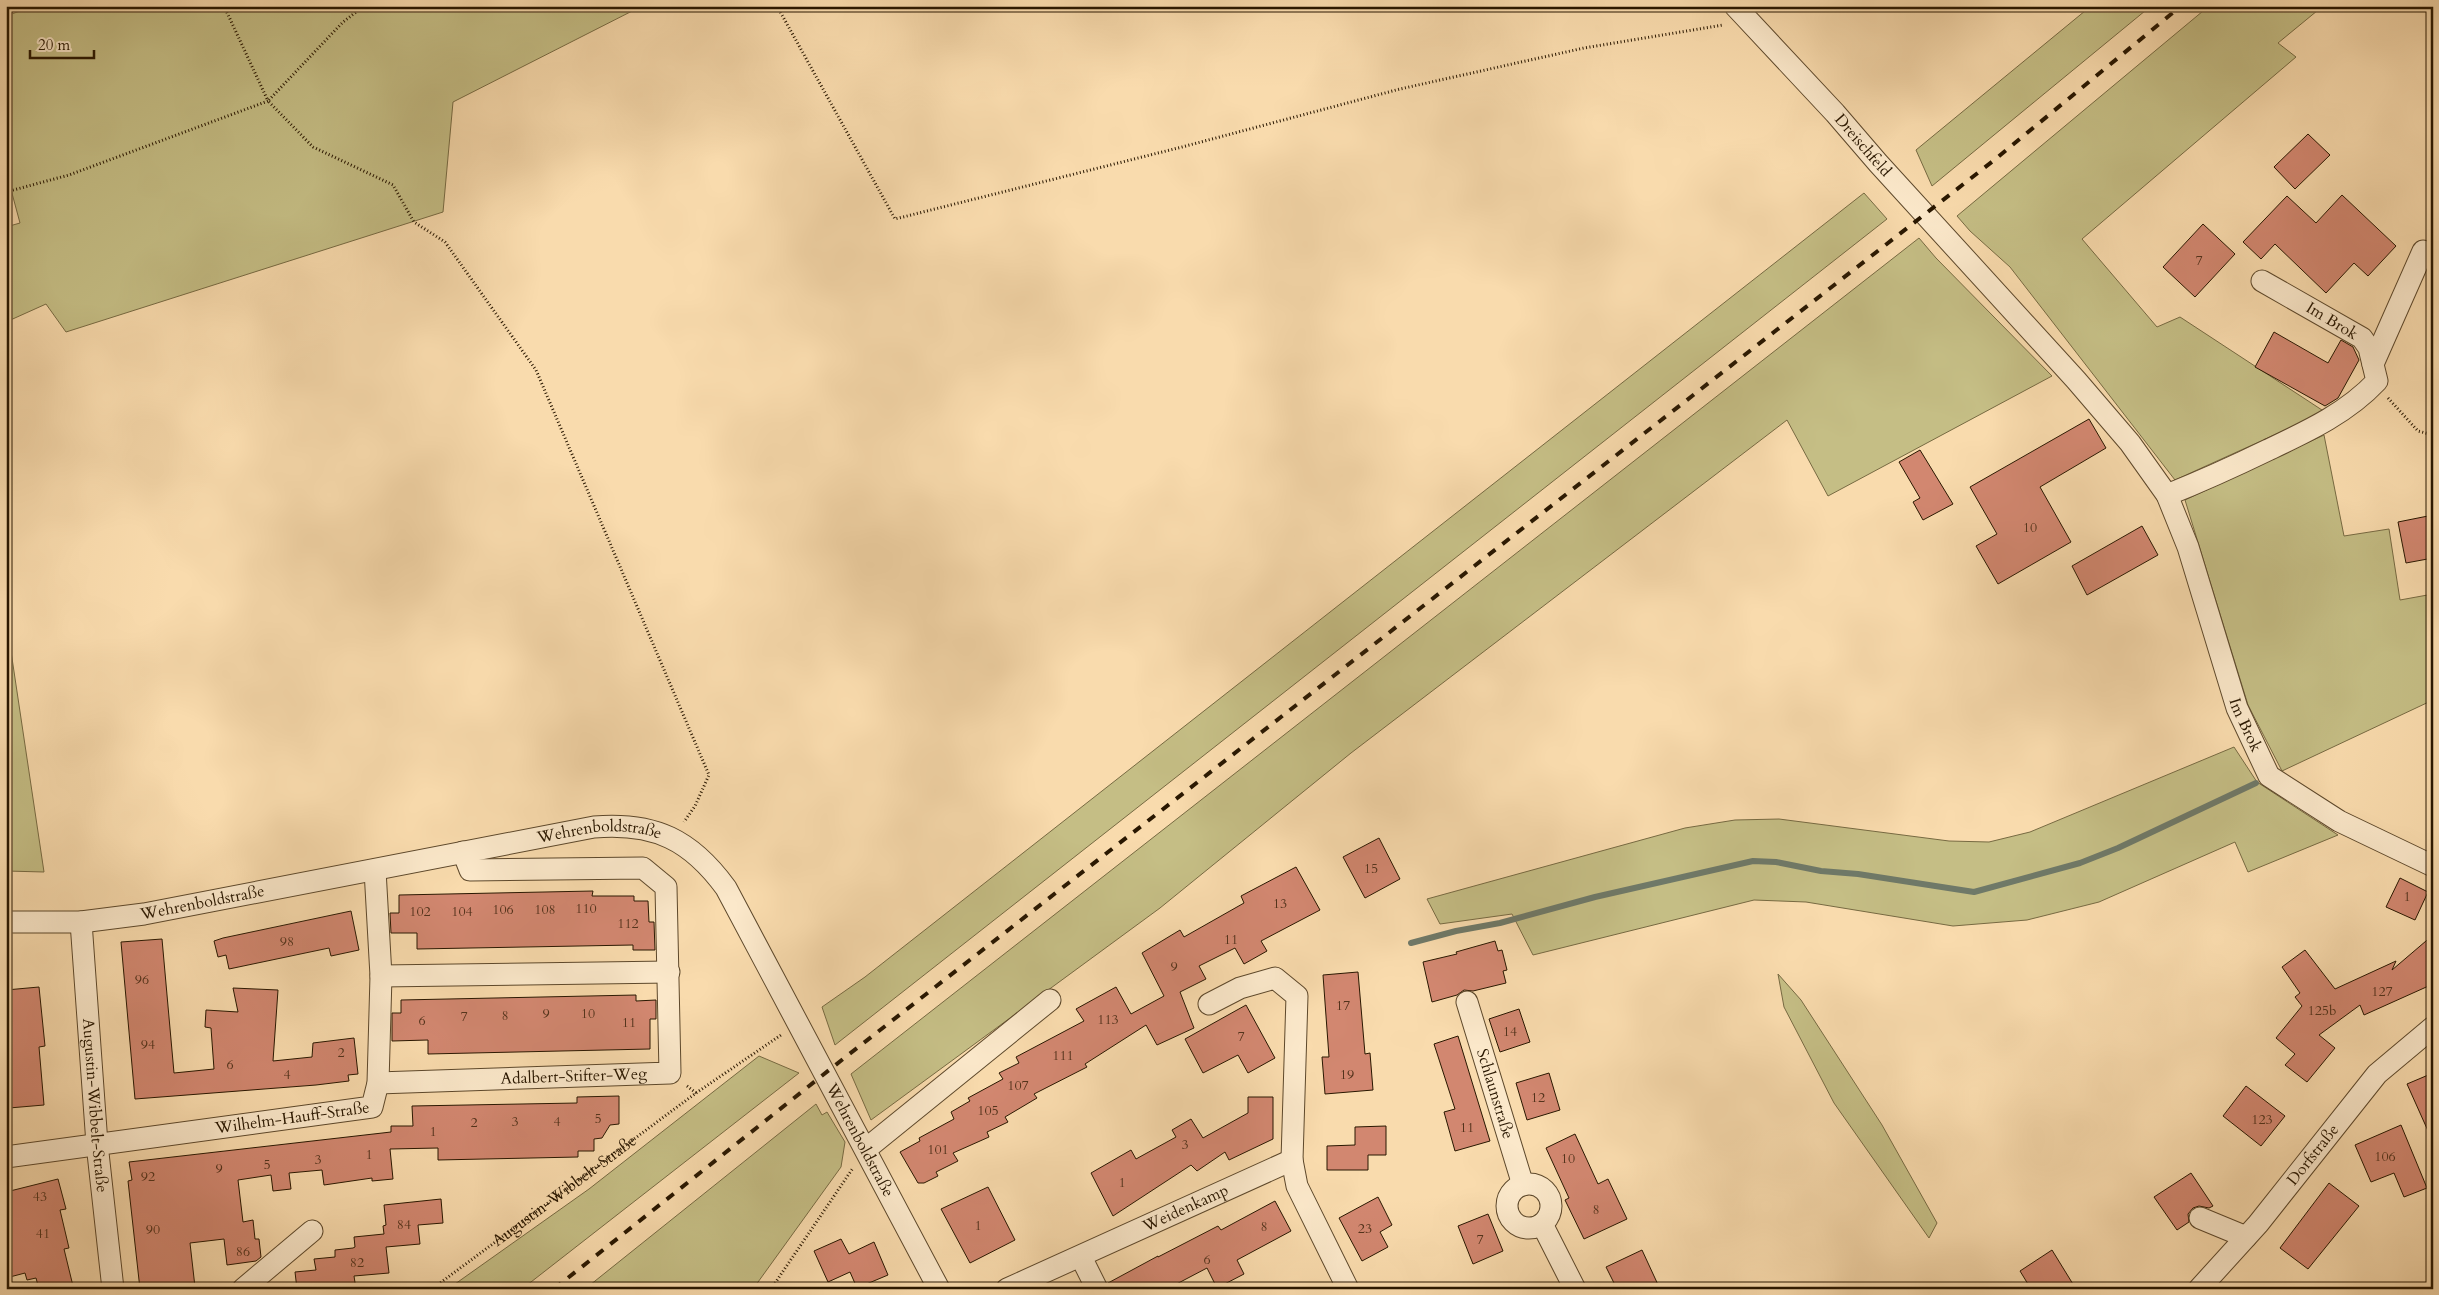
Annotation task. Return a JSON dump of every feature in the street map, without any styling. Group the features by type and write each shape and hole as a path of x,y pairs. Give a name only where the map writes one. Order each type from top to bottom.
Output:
{"street":[{"name":"Dreischfeld","path":"1741,14 1835,113 1988,284"},
{"path":"2167,495 2216,475 2318,426 2361,398 2375,373 2423,251"},
{"name":"Im Brok","path":"2262,281 2362,338 2369,348 2375,373"},
{"name":"Im Brok","path":"1988,284 2130,443 2167,495 2188,547 2238,708 2269,776 2339,821 2433,866"},
{"name":"Wehrenboldstraße","path":"6,922 81,922 180,908 571,830 608,826 635,827 672,838 691,849 711,868 726,888 939,1289"},
{"name":"Adalbert-Stifter-Weg","path":"378,1083 670,1073 670,972 666,886 643,868 470,870 463,852"},
{"name":"Wilhelm-Hauff-Straße","path":"6,1157 372,1107 378,1083 381,976 375,870"},
{"name":"Augustin-Wibbelt-Straße","path":"81,922 97,1144 113,1289"},
{"path":"381,976 670,972"},
{"path":"1209,1004 1240,988 1274,978 1297,996 1292,1160 1297,1186 1348,1289"},
{"path":"866,1149 1050,1000"},
{"name":"Schlaunstraße","path":"1468,1002 1523,1185"},
{"name":"Dorfstraße","path":"2198,1289 2246,1237 2377,1074 2433,1027"},
{"name":"Weidenkamp","path":"1007,1289 1292,1160"},
{"path":"1523,1185 1539,1186 1550,1198 1551,1212 1542,1224 1534,1228 1524,1228 1515,1224 1509,1216 1507,1207 1509,1198 1514,1190 1523,1185"},
{"path":"2200,1218 2246,1237"},
{"path":"1542,1224 1575,1289"},
{"path":"243,1289 312,1232"},
{"path":"1080,1257 1097,1289"}],"path":[{"path":"224,6 268,101 313,147 393,185 414,222 445,242 536,370 709,775 695,806 672,838"},
{"path":"6,192 69,175 268,101 343,22 364,6"},
{"path":"777,6 895,219 1182,147 1400,88 1741,14"},
{"path":"2375,373 2402,415 2418,431 2433,435"},
{"name":"Augustin-Wibbelt-Straße","path":"432,1289 696,1093 798,1024"},
{"path":"771,1289 866,1149"}],"shaded area":[{"path":"34,6 642,6 453,102 443,212 66,332 46,304 6,322 6,227 20,223 6,171 6,16"},
{"path":"2091,6 2151,6 1932,186 1916,150"},
{"path":"2209,6 2323,6 2278,43 2296,57 2082,239 2157,327 2180,317 2325,412 2175,480 2010,267 1970,231 1957,216"},
{"path":"1864,193 1887,219 835,1045 822,1007 865,977"},
{"path":"1919,238 1936,258 2052,376 1828,496 1787,420 1351,753 1160,908 871,1120 851,1074"},
{"path":"2324,435 2344,536 2389,529 2400,600 2433,594 2433,700 2282,771 2248,705 2185,500"},
{"path":"6,618 44,872 6,871"},
{"path":"2234,747 2257,782 2338,835 2248,872 2235,842 2099,902 2027,920 1953,926 1806,902 1754,900 1533,955 1512,914 1440,924 1427,899 1685,828 1735,820 1779,819 1949,841 1989,842 2030,832"},
{"path":"1778,974 1801,1000 1882,1125 1937,1223 1929,1238 1834,1103 1784,1007"},
{"path":"759,1056 799,1073 522,1289 448,1289 589,1189"},
{"path":"816,1104 822,1115 827,1112 845,1142 841,1167 753,1289 585,1289"}],"building":[{"path":"2308,134 2330,155 2295,189 2274,167"},
{"path":"2342,195 2396,246 2368,276 2354,263 2326,293 2275,244 2261,259 2243,242 2287,196 2316,223"},
{"path":"2203,224 2235,254 2195,297 2163,267"},
{"path":"2274,332 2328,363 2341,340 2353,347 2359,360 2338,398 2325,406 2255,367"},
{"path":"2089,419 2106,448 2040,487 2071,542 1998,584 1976,546 1997,534 1970,487"},
{"path":"1920,450 1953,504 1923,520 1913,502 1920,498 1899,462"},
{"path":"2433,515 2433,558 2406,563 2398,522"},
{"path":"2142,526 2158,555 2087,595 2072,566"},
{"path":"1379,838 1400,879 1365,898 1343,857"},
{"path":"1296,867 1320,910 1261,941 1267,951 1244,964 1235,948 1199,966 1206,979 1180,992 1194,1028 1157,1045 1146,1025 1085,1064 1087,1067 1034,1094 1037,1098 1005,1117 1008,1122 987,1132 989,1137 953,1153 958,1161 936,1172 938,1176 924,1183 918,1183 900,1152 920,1141 919,1138 954,1119 951,1112 970,1101 968,1098 1003,1079 999,1073 1019,1063 1016,1057 1084,1021 1076,1009 1116,987 1131,1014 1164,996 1142,953 1180,930 1184,937 1244,903 1241,896"},
{"path":"2400,878 2428,892 2415,920 2386,907"},
{"path":"593,891 592,896 634,896 634,901 648,901 649,922 654,922 655,950 633,950 633,945 417,949 417,933 391,933 390,913 399,913 399,895"},
{"path":"351,911 359,950 331,956 329,948 229,969 226,955 218,957 214,941"},
{"path":"2433,935 2433,984 2364,1015 2360,1005 2319,1035 2335,1048 2307,1082 2285,1065 2295,1054 2276,1038 2302,1006 2295,997 2300,993 2282,967 2305,950 2335,989 2396,961 2392,970"},
{"path":"162,939 174,1073 214,1069 211,1028 205,1027 206,1010 238,1012 233,988 278,990 273,1061 312,1057 313,1043 354,1038 358,1074 348,1075 349,1081 316,1085 135,1099 121,942"},
{"path":"1495,941 1498,951 1502,950 1507,970 1503,971 1506,983 1473,991 1464,990 1457,995 1432,1002 1423,962 1457,954 1456,952"},
{"path":"1358,972 1365,1054 1370,1053 1373,1090 1325,1094 1322,1057 1329,1057 1323,975"},
{"path":"39,987 45,1046 39,1047 44,1105 9,1108 6,1050 10,1049 6,990"},
{"path":"636,995 636,1001 656,1000 656,1019 650,1019 650,1049 428,1054 428,1040 392,1041 392,1013 401,1013 401,1000"},
{"path":"1246,1005 1275,1058 1248,1073 1238,1055 1203,1073 1185,1039"},
{"path":"1519,1009 1530,1042 1500,1052 1489,1019"},
{"path":"1458,1036 1490,1141 1455,1151 1444,1112 1455,1109 1434,1044"},
{"path":"1549,1073 1560,1110 1527,1120 1516,1083"},
{"path":"2433,1073 2433,1142 2407,1084"},
{"path":"2246,1086 2285,1116 2261,1146 2223,1116"},
{"path":"619,1096 619,1124 610,1125 602,1138 594,1139 594,1151 578,1151 578,1157 438,1160 438,1148 390,1149 393,1179 372,1181 372,1178 324,1185 322,1170 289,1173 291,1189 273,1191 271,1175 238,1180 243,1222 253,1220 255,1239 259,1239 261,1257 256,1261 227,1265 224,1239 190,1243 195,1287 140,1289 128,1181 132,1180 129,1162 391,1132 391,1126 413,1126 412,1106 577,1103 577,1097"},
{"path":"1248,1097 1273,1097 1273,1139 1229,1160 1225,1152 1197,1171 1191,1165 1113,1216 1091,1173 1131,1150 1136,1159 1176,1137 1172,1130 1191,1119 1203,1138 1248,1113"},
{"path":"2401,1125 2427,1188 2404,1197 2394,1173 2371,1182 2355,1145"},
{"path":"1386,1126 1386,1155 1368,1155 1368,1170 1327,1170 1327,1146 1355,1145 1355,1127"},
{"path":"1575,1134 1598,1184 1608,1179 1627,1219 1584,1239 1565,1200 1569,1198 1546,1148"},
{"path":"2191,1173 2213,1206 2209,1208 2199,1206 2193,1208 2188,1214 2189,1222 2177,1230 2154,1197"},
{"path":"58,1179 66,1209 60,1210 69,1248 64,1249 73,1286 59,1289 39,1289 36,1278 27,1280 25,1273 6,1278 6,1192"},
{"path":"2329,1183 2359,1206 2308,1269 2280,1248"},
{"path":"988,1187 1015,1240 970,1263 941,1209"},
{"path":"1378,1197 1392,1225 1380,1232 1388,1247 1362,1261 1339,1218"},
{"path":"441,1199 443,1223 418,1225 420,1244 386,1247 389,1273 354,1276 356,1289 297,1289 295,1272 316,1270 314,1259 335,1257 335,1250 355,1247 354,1237 384,1234 383,1226 386,1225 384,1205"},
{"path":"1275,1201 1291,1231 1237,1260 1244,1274 1217,1288 1207,1268 1167,1289 1109,1289 1108,1283 1158,1256 1218,1226 1221,1230"},
{"path":"1488,1214 1503,1251 1473,1264 1458,1226"},
{"path":"841,1239 849,1254 874,1242 888,1275 857,1288 850,1272 828,1282 814,1251"},
{"path":"1642,1250 1660,1289 1617,1289 1606,1267"},
{"path":"2052,1250 2076,1289 2031,1289 2020,1271"}],"waterway":[{"path":"1411,943 1456,931 1500,923 1595,897 1753,861 1776,862 1821,871 1858,874 1974,892 2080,863 2118,848 2256,783"}],"railway":[{"path":"554,1289 843,1059 1993,161 2181,6"}]}
